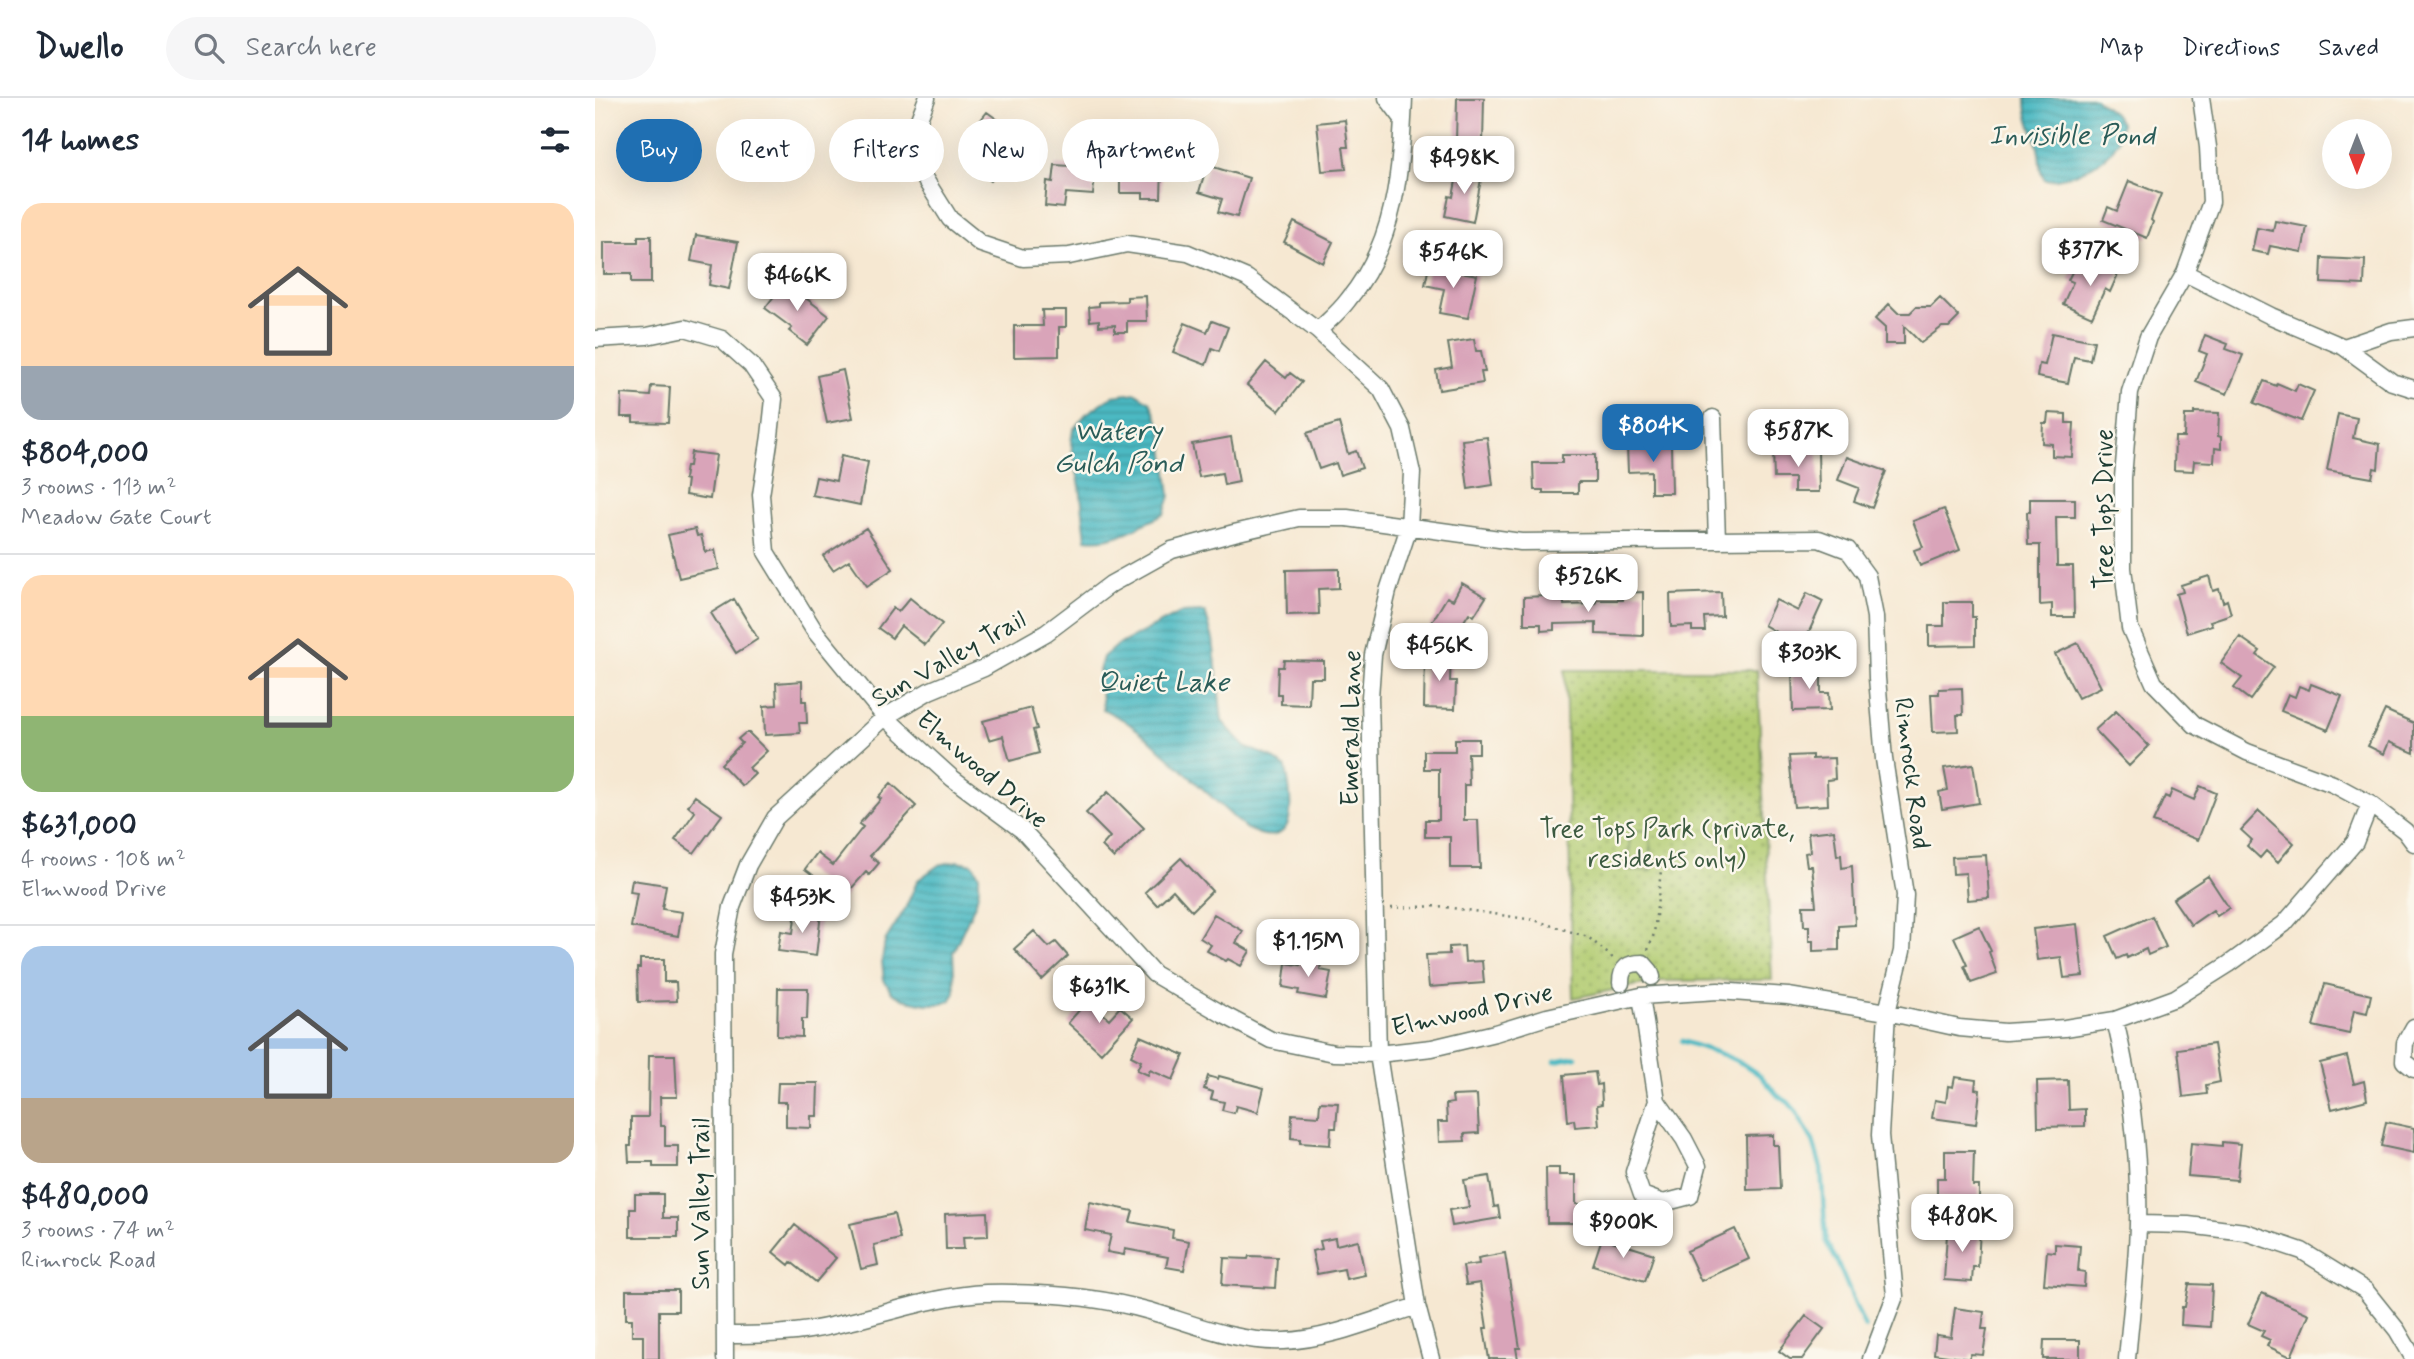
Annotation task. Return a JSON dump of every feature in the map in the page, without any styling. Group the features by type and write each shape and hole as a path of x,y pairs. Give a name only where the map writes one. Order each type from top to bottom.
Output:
{"street":[{"name":"Emerald Lane","path":"927,98 916,127 923,176 950,219 981,244 1023,258 1069,256 1127,244 1188,253 1247,278 1318,331 1381,389 1402,429 1412,473 1409,527 1388,591 1373,655 1370,697 1378,1054 1417,1306 1431,1359"},
{"path":"1387,98 1403,119"},
{"path":"1318,331 1349,300 1381,248 1397,192 1404,98"},
{"name":"Tree Tops Drive","path":"2201,98 2208,147 2211,202 2185,273 2148,337 2130,392 2123,478 2123,568 2130,628 2154,683 2195,725 2247,752 2333,784 2370,804 2405,831 2414,843"},
{"path":"2185,273 2271,316 2344,347 2392,382 2414,389"},
{"name":"Elmwood Drive","path":"595,339 647,336 684,328 722,339 751,365 774,399 761,495 765,552 814,630 885,717 952,778 1021,830 1154,974 1271,1040 1334,1052 1378,1054 1432,1048 1547,1017 1641,996 1732,992 1788,996 1887,1012 1959,1028 2005,1032 2065,1028 2115,1020 2175,998 2229,964 2284,923 2355,842 2370,804"},
{"path":"2344,347 2391,331 2414,328"},
{"path":"1713,418 1717,540"},
{"name":"Sun Valley Trail","path":"725,1359 723,954 731,907 748,865 775,818 885,717 929,691 984,668 1036,639 1111,584 1172,550 1299,518 1347,518 1409,527"},
{"name":"Rimrock Road","path":"1409,527 1521,542 1819,539 1848,550 1867,576 1875,617 1884,759 1905,895 1902,951 1887,1012 1880,1135 1895,1296 1871,1359"},
{"path":"1622,976 1627,965 1647,970"},
{"path":"1641,996 1657,1101 1634,1172 1642,1195 1663,1203 1690,1195 1698,1166 1684,1139 1657,1101"},
{"path":"2115,1020 2127,1069 2136,1145 2138,1224 2127,1359"},
{"path":"2414,1027 2405,1043 2404,1060 2414,1069"},
{"path":"2138,1224 2188,1225 2245,1232 2302,1251 2365,1290 2397,1330 2414,1359"},
{"path":"725,1335 775,1335 823,1328 931,1301 984,1293 1093,1300 1148,1311 1200,1329 1282,1342 1315,1338 1417,1306"}],"path":[{"path":"1647,970 1658,908 1661,870 1658,860 1651,857"},
{"path":"1375,909 1439,906 1534,920 1588,937 1607,950 1622,976"}],"green space":[{"name":"Tree Tops Park (private, residents only)","path":"1565,670 1757,670 1772,980 1659,981 1573,998"},
{"path":"1650,830 1652,870 1631,871 1629,831"}],"water":[{"name":"Invisible Pond","path":"2026,98 2095,98 2114,113 2121,123 2118,140 2106,156 2087,169 2065,177 2045,180 2027,112"},
{"name":"Watery Gulch Pond","path":"1136,393 1150,402 1162,430 1170,496 1164,514 1117,536 1086,539 1080,486 1071,443 1073,430 1086,414 1113,396"},
{"name":"Quiet Lake","path":"1205,612 1213,639 1222,721 1245,747 1271,757 1286,768 1290,810 1284,830 1275,835 1263,835 1245,828 1148,738 1124,720 1103,709 1099,671 1103,657 1116,646 1180,613"},
{"path":"958,861 973,864 979,875 979,888 976,902 953,952 955,993 950,1001 942,1004 903,999 892,993 884,980 882,961 885,941 905,909 918,880 939,865"}],"building":[{"path":"1457,98 1484,98 1483,143 1456,142"},
{"path":"987,112 997,119 981,119"},
{"path":"1345,120 1348,147 1343,147 1346,169 1322,171 1317,123"},
{"path":"1055,165 1062,165 1062,182 1094,182 1093,195 1066,193 1064,208 1045,206 1047,182 1053,182"},
{"path":"1219,169 1249,178 1237,217 1218,212 1222,199 1199,192 1202,182 1219,182"},
{"path":"1458,170 1482,174 1473,222 1445,216 1449,196 1453,197"},
{"path":"2129,181 2161,194 2147,238 2103,220 2108,207 2117,211"},
{"path":"1120,182 1161,182 1161,198 1143,198 1143,193 1120,193"},
{"path":"2275,221 2307,227 2302,252 2270,246 2268,254 2252,251 2257,228 2273,231"},
{"path":"1294,222 1333,242 1323,263 1284,242"},
{"path":"696,235 738,242 729,289 709,285 712,265 691,261"},
{"path":"638,236 651,236 651,283 631,283 631,274 604,274 604,242 638,242"},
{"path":"2322,258 2365,260 2364,285 2321,283"},
{"path":"2096,261 2119,272 2110,292 2105,289 2092,317 2063,304 2073,282 2068,280 2074,268 2089,275"},
{"path":"1429,266 1477,275 1468,318 1439,313 1444,289 1425,285"},
{"path":"785,282 829,316 807,345 789,331 792,328 765,308"},
{"path":"1146,296 1147,321 1127,321 1127,332 1115,332 1115,325 1099,326 1099,320 1090,321 1089,307 1099,306 1099,302 1127,301 1127,297"},
{"path":"1940,298 1959,317 1949,327 1942,327 1921,343 1904,326 1904,344 1885,344 1885,328 1875,319 1889,304 1898,313 1910,313 1916,307 1931,307"},
{"path":"1042,310 1066,310 1066,327 1059,327 1059,356 1014,357 1014,326 1043,326"},
{"path":"1212,321 1228,327 1219,351 1212,348 1206,365 1173,352 1185,323 1207,332"},
{"path":"2052,333 2094,341 2090,360 2074,357 2068,383 2037,377 2039,364 2045,365"},
{"path":"2205,335 2228,344 2226,349 2243,355 2227,394 2196,382 2207,354 2199,351"},
{"path":"1474,339 1476,351 1481,351 1485,372 1481,372 1483,383 1439,390 1436,370 1452,367 1448,343"},
{"path":"1266,362 1286,378 1290,373 1302,382 1279,411 1247,385"},
{"path":"843,370 853,418 827,423 817,376"},
{"path":"2264,381 2295,391 2298,384 2314,391 2301,421 2254,403"},
{"path":"651,386 670,387 668,423 633,422 633,417 621,417 622,394 650,396"},
{"path":"2194,412 2219,413 2218,436 2221,437 2221,449 2215,448 2214,462 2194,461 2193,471 2174,470 2175,437 2184,437 2185,415 2194,415"},
{"path":"2048,413 2066,414 2066,423 2074,423 2072,457 2052,456 2052,444 2042,443 2043,423 2047,423"},
{"path":"2338,414 2357,418 2353,438 2380,444 2378,469 2374,468 2372,478 2327,470"},
{"path":"1339,423 1348,454 1356,451 1362,468 1340,475 1336,463 1319,469 1307,433"},
{"path":"1231,437 1239,482 1224,485 1222,473 1199,477 1192,444"},
{"path":"1487,437 1493,485 1468,489 1462,440"},
{"path":"1649,439 1661,439 1661,444 1671,444 1672,493 1651,493 1651,471 1628,472 1627,445 1649,444"},
{"path":"1801,449 1801,452 1818,451 1819,492 1794,492 1794,478 1774,478 1773,450"},
{"path":"691,452 716,455 710,499 685,495 687,480 684,479"},
{"path":"1562,455 1595,455 1595,482 1578,482 1578,493 1543,493 1543,490 1534,490 1533,463 1562,463"},
{"path":"841,456 868,462 860,505 812,495 816,477 836,481"},
{"path":"1847,457 1886,471 1872,508 1854,501 1859,488 1838,480"},
{"path":"2030,499 2075,499 2075,517 2056,517 2057,566 2073,566 2074,617 2052,617 2052,604 2040,605 2040,545 2028,545 2027,512 2030,512"},
{"path":"1944,509 1960,550 1920,566 1914,550 1923,547 1913,521"},
{"path":"866,528 893,569 867,586 849,560 833,570 823,556"},
{"path":"695,529 697,536 701,535 705,552 715,550 719,569 679,578 668,535"},
{"path":"1339,569 1339,588 1318,589 1319,614 1287,615 1286,570"},
{"path":"2209,576 2213,591 2219,589 2223,602 2227,600 2231,614 2210,621 2212,625 2187,633 2176,594 2183,592 2181,585"},
{"path":"1462,583 1486,597 1474,616 1469,613 1453,639 1430,625 1447,597 1453,600"},
{"path":"1546,592 1563,592 1564,605 1596,604 1596,600 1623,600 1623,593 1643,592 1643,636 1596,634 1596,623 1554,624 1554,630 1541,631 1541,624 1524,624 1524,597 1546,596"},
{"path":"1721,592 1722,616 1704,617 1705,631 1692,631 1692,626 1671,627 1670,594"},
{"path":"1807,593 1823,601 1802,647 1764,625 1776,600 1798,611"},
{"path":"910,598 942,624 925,645 901,626 892,638 878,628 893,608 898,612"},
{"path":"734,599 758,639 736,653 711,613"},
{"path":"1944,602 1972,602 1975,645 1929,646 1929,626 1944,626"},
{"path":"2240,637 2260,651 2257,655 2274,667 2250,700 2234,688 2242,678 2221,663"},
{"path":"2078,643 2101,687 2078,698 2055,654"},
{"path":"1425,655 1451,655 1450,681 1456,681 1455,709 1424,708"},
{"path":"1284,660 1324,661 1324,678 1310,678 1309,705 1281,704 1281,694 1277,694 1278,667 1283,667"},
{"path":"1821,668 1821,693 1829,693 1830,710 1793,711 1792,669"},
{"path":"802,681 802,701 806,701 807,723 799,723 800,733 765,735 764,706 777,705 776,683"},
{"path":"2311,684 2342,696 2328,730 2281,711 2288,694 2295,697 2299,686 2309,690"},
{"path":"1962,688 1963,715 1957,715 1958,731 1933,732 1931,694 1939,694 1939,689"},
{"path":"1031,708 1037,729 1033,730 1039,753 1010,761 1003,736 989,740 983,721"},
{"path":"2385,710 2414,723 2414,753 2389,742 2384,754 2368,746"},
{"path":"2116,711 2149,746 2129,766 2095,730"},
{"path":"749,733 767,751 749,768 755,774 742,786 721,764 742,743 738,739"},
{"path":"1455,739 1479,739 1479,753 1468,753 1469,785 1464,785 1464,820 1478,820 1480,868 1450,868 1450,837 1425,837 1425,820 1439,820 1439,769 1424,769 1424,751 1455,751"},
{"path":"1812,755 1812,759 1834,758 1835,779 1827,780 1828,805 1794,807 1789,756"},
{"path":"1973,764 1979,803 1942,809 1939,792 1948,790 1944,768"},
{"path":"891,783 916,806 870,856 879,863 869,875 866,872 843,898 805,869 817,853 833,865 863,827 859,824"},
{"path":"2200,786 2216,793 2198,840 2153,822 2165,796 2169,798 2172,790 2194,800"},
{"path":"1108,792 1144,828 1114,858 1102,846 1110,837 1086,813"},
{"path":"695,796 722,815 694,853 675,840 695,812 688,806"},
{"path":"2259,811 2294,843 2278,862 2266,851 2260,858 2247,846 2252,840 2241,830"},
{"path":"1834,830 1837,856 1841,855 1842,868 1852,866 1855,925 1839,926 1839,950 1813,951 1813,941 1809,941 1809,926 1804,926 1803,906 1816,906 1812,866 1807,866 1805,853 1810,852 1808,833"},
{"path":"1986,855 1989,898 1968,900 1966,873 1953,874 1952,857"},
{"path":"1181,858 1212,891 1192,911 1173,890 1157,905 1145,892"},
{"path":"2208,876 2229,908 2217,916 2213,910 2191,925 2173,899"},
{"path":"632,880 666,885 662,909 682,912 678,936 631,927 637,893 630,892"},
{"path":"796,910 821,913 816,956 778,951 781,931 793,933"},
{"path":"1214,914 1243,931 1236,943 1250,951 1241,966 1207,951 1211,945 1200,938"},
{"path":"2152,916 2166,947 2148,955 2146,949 2127,958 2126,955 2117,959 2107,936"},
{"path":"2077,924 2083,976 2064,978 2061,957 2037,960 2033,929"},
{"path":"1979,926 1991,951 1989,952 1997,974 1971,983 1964,966 1967,965 1954,937"},
{"path":"1034,931 1049,947 1056,942 1068,956 1042,980 1014,949"},
{"path":"1464,946 1465,962 1482,961 1484,983 1429,987 1426,955 1449,954 1449,947"},
{"path":"1301,958 1321,961 1320,970 1331,972 1326,999 1298,994 1299,990 1283,987 1286,963 1300,965"},
{"path":"640,959 664,959 664,982 676,982 677,1001 638,1002 637,968 640,968"},
{"path":"2325,984 2371,995 2367,1013 2354,1010 2349,1034 2313,1026"},
{"path":"778,988 808,988 807,1019 802,1019 802,1037 777,1036"},
{"path":"1088,1000 1109,1019 1120,1007 1133,1018 1101,1053 1068,1023"},
{"path":"1140,1036 1184,1055 1173,1080 1150,1070 1148,1075 1137,1070 1141,1061 1131,1056"},
{"path":"2214,1044 2220,1082 2206,1085 2207,1094 2183,1097 2178,1049"},
{"path":"649,1055 675,1055 677,1097 660,1097 665,1146 678,1146 678,1167 653,1167 653,1162 629,1162 631,1117 648,1117"},
{"path":"2347,1056 2354,1084 2364,1081 2367,1100 2332,1109 2320,1063"},
{"path":"1595,1072 1597,1085 1601,1084 1602,1104 1597,1105 1599,1125 1575,1127 1574,1120 1568,1121 1564,1075"},
{"path":"1208,1076 1218,1079 1219,1076 1264,1088 1258,1112 1236,1106 1234,1113 1222,1110 1224,1102 1211,1099 1213,1092 1204,1089"},
{"path":"1955,1077 1976,1080 1975,1089 1980,1090 1976,1124 1932,1118 1935,1100 1946,1102 1948,1086 1953,1087"},
{"path":"2068,1080 2069,1110 2085,1109 2085,1126 2038,1127 2037,1081"},
{"path":"778,1083 818,1083 817,1116 811,1116 811,1128 786,1127 786,1102 777,1102"},
{"path":"1477,1095 1479,1133 1464,1134 1465,1141 1439,1142 1438,1122 1447,1122 1446,1104 1453,1103 1452,1096"},
{"path":"1320,1102 1338,1103 1336,1128 1331,1128 1330,1145 1300,1143 1300,1139 1291,1138 1292,1114 1319,1116"},
{"path":"2386,1122 2414,1128 2414,1153 2381,1146"},
{"path":"1773,1135 1773,1145 1778,1145 1780,1189 1747,1190 1746,1136"},
{"path":"2222,1142 2241,1144 2237,1180 2188,1176 2191,1143 2222,1146"},
{"path":"1945,1151 1974,1151 1973,1186 1979,1186 1979,1199 1937,1198 1937,1178 1945,1178"},
{"path":"1546,1168 1559,1168 1559,1175 1576,1175 1576,1204 1592,1204 1592,1223 1547,1223"},
{"path":"1489,1176 1494,1207 1498,1206 1500,1218 1452,1226 1449,1210 1469,1207 1464,1180"},
{"path":"635,1194 663,1194 663,1218 678,1218 678,1237 630,1237 630,1209 635,1209"},
{"path":"1090,1202 1133,1211 1130,1222 1173,1230 1172,1238 1189,1241 1184,1270 1166,1267 1168,1257 1125,1249 1124,1255 1107,1252 1111,1235 1085,1230"},
{"path":"987,1212 988,1236 963,1237 964,1249 946,1249 945,1214"},
{"path":"894,1214 900,1239 874,1245 878,1265 861,1269 850,1224"},
{"path":"795,1225 836,1258 816,1282 773,1252"},
{"path":"1954,1226 1980,1228 1978,1267 1973,1267 1972,1282 1944,1280 1947,1234 1953,1234"},
{"path":"1735,1229 1749,1259 1701,1281 1687,1251"},
{"path":"1335,1238 1336,1245 1358,1240 1365,1275 1346,1279 1344,1269 1317,1274 1312,1251 1322,1249 1320,1241"},
{"path":"1602,1238 1654,1254 1645,1281 1593,1265"},
{"path":"2055,1244 2080,1246 2078,1271 2085,1272 2084,1287 2044,1284 2047,1251 2055,1252"},
{"path":"1505,1253 1520,1348 1516,1348 1518,1359 1489,1359 1480,1283 1466,1285 1463,1266 1479,1264 1478,1258"},
{"path":"1249,1256 1277,1257 1275,1288 1222,1285 1224,1258 1248,1259"},
{"path":"2189,1284 2212,1285 2210,1327 2181,1325 2182,1307 2185,1307"},
{"path":"626,1290 678,1290 678,1311 659,1311 659,1359 643,1359 643,1336 632,1336 632,1319 626,1319"},
{"path":"2262,1293 2309,1314 2291,1357 2267,1346 2270,1340 2261,1336 2264,1331 2248,1324"},
{"path":"1955,1308 1984,1312 1982,1329 1987,1329 1983,1355 1971,1354 1969,1359 1934,1354 1936,1335 1951,1337"},
{"path":"1806,1316 1824,1329 1802,1359 1790,1359 1779,1351"},
{"path":"2044,1340 2080,1340 2080,1359 2043,1359"}],"waterway":[{"path":"1682,1041 1743,1064 1761,1076 1778,1096 1795,1110 1813,1141 1821,1168 1826,1242 1837,1261 1865,1328"},
{"path":"1555,1061 1576,1057"}]}
